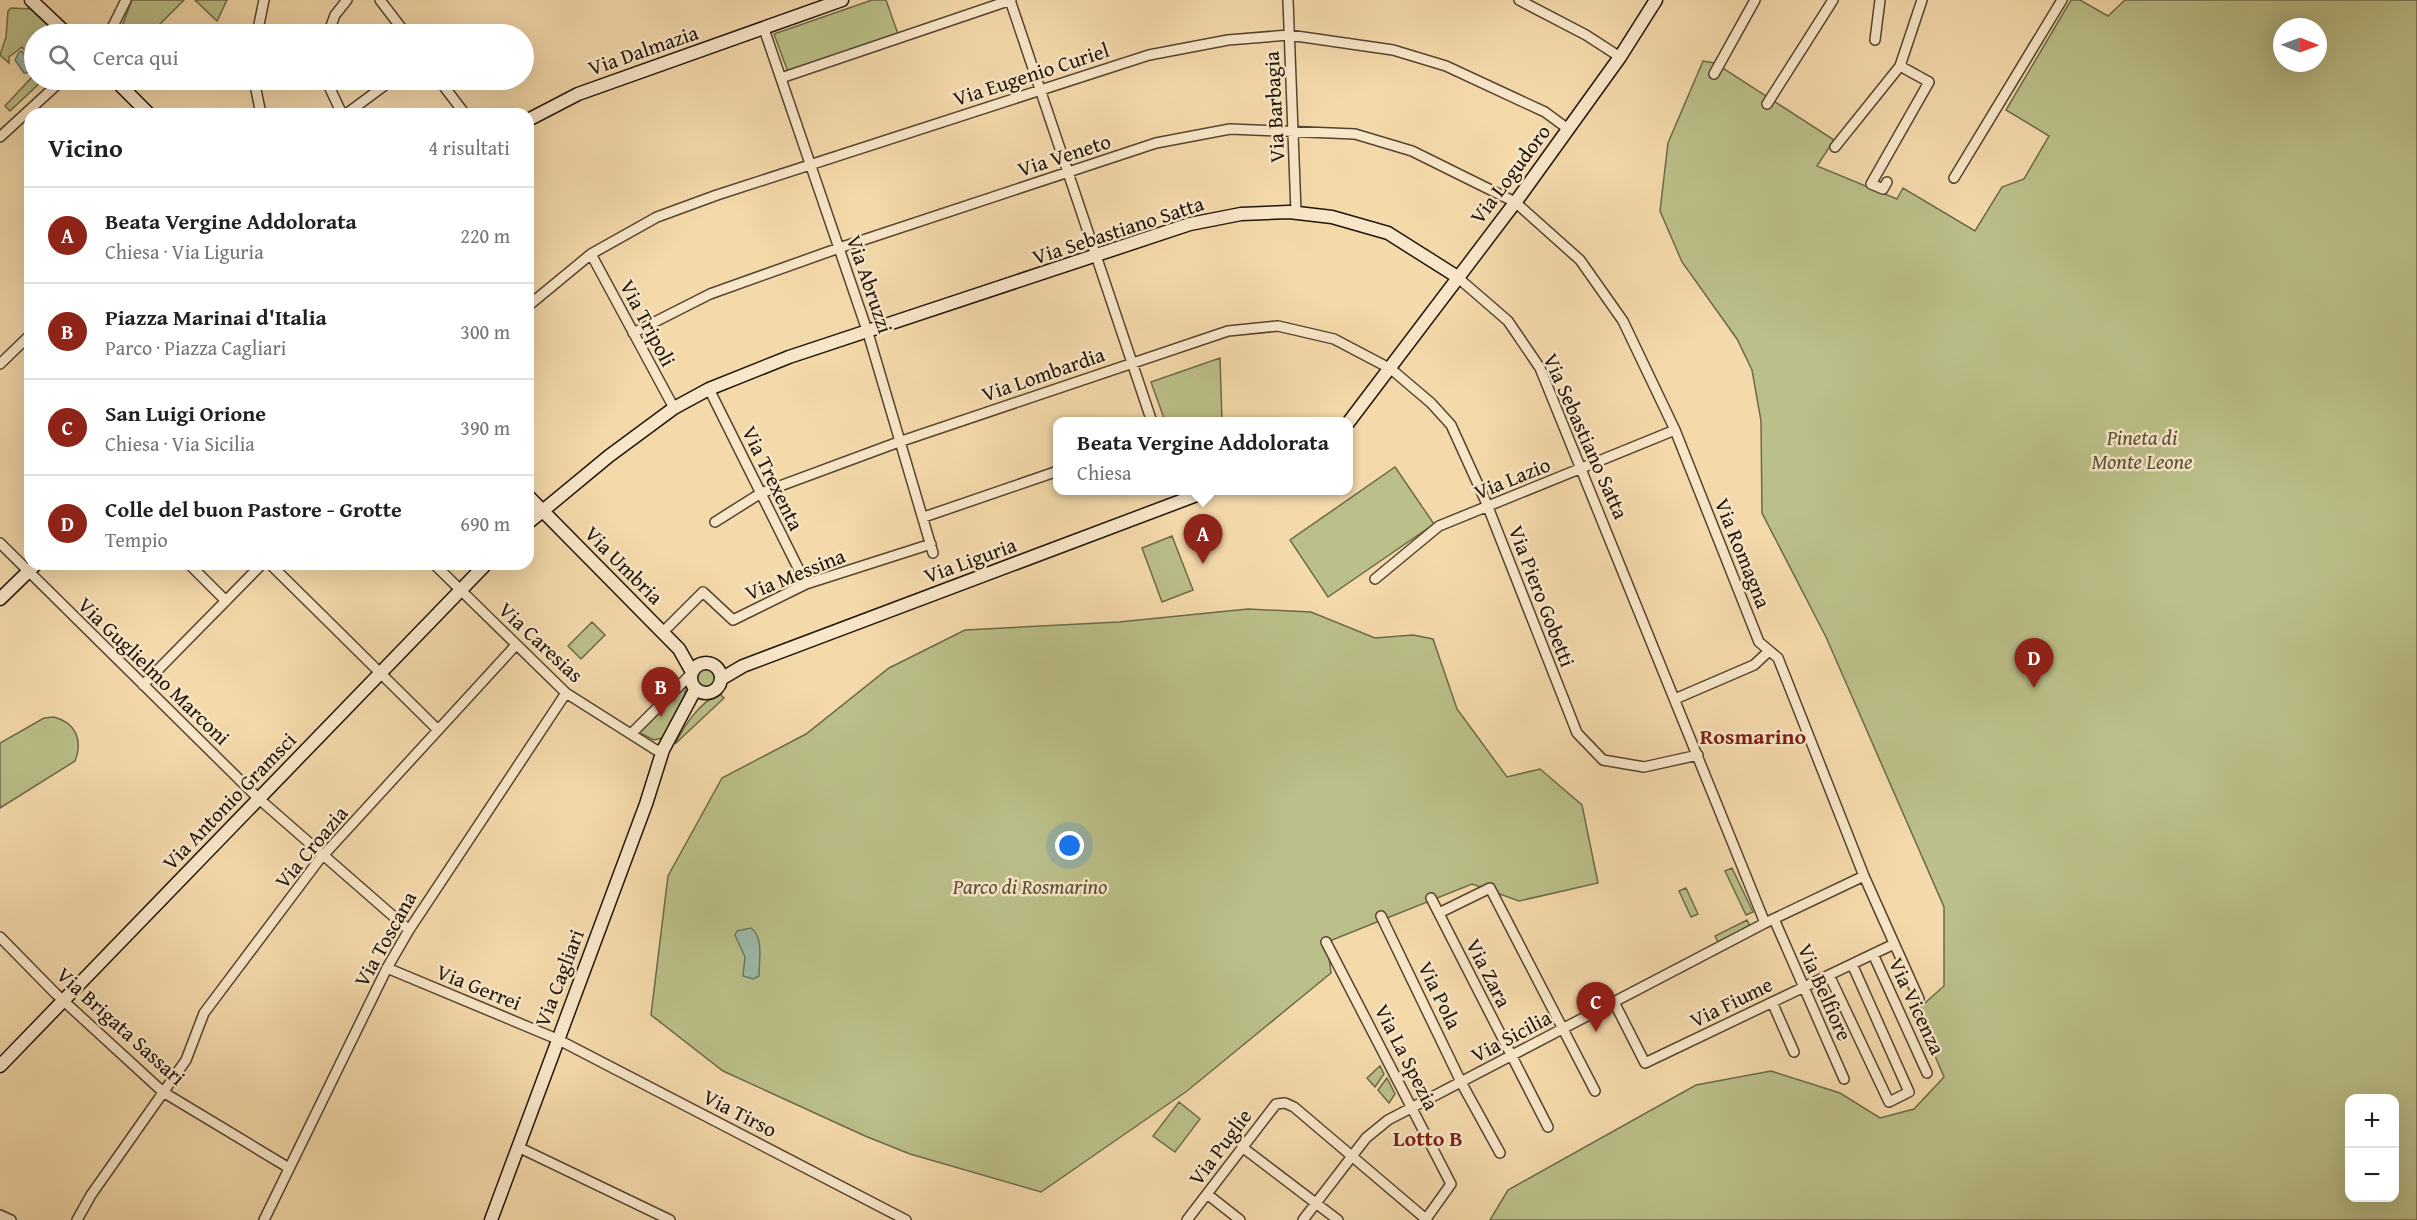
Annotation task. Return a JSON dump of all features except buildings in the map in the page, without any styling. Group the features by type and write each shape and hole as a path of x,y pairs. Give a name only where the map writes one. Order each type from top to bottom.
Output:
{"street":[{"path":"31,0 56,24"},
{"path":"114,24 126,0"},
{"path":"259,24 264,0"},
{"path":"332,24 335,15 347,0"},
{"path":"380,0 398,24"},
{"name":"Via Dalmazia","path":"534,117 578,94 842,0"},
{"path":"781,78 1010,0 1150,417"},
{"name":"Via Barbagia","path":"1288,0 1296,212"},
{"path":"1519,0 1586,34 1620,57"},
{"name":"Via Logudoro","path":"1390,369 1456,276 1515,202 1620,57 1656,0"},
{"path":"1714,74 1755,0"},
{"path":"1767,104 1833,0"},
{"path":"1875,40 1880,0"},
{"path":"1835,147 1900,66 1922,0"},
{"path":"1954,178 2062,0"},
{"name":"Via Abruzzi","path":"764,29 868,333 932,548"},
{"name":"Via Eugenio Curiel","path":"534,301 591,254 657,217 811,164 1149,55 1228,40 1289,35 1393,50 1446,66 1545,112 1568,129"},
{"path":"1887,182 1883,189 1871,184 1929,82 1900,66"},
{"path":"32,108 51,90"},
{"path":"125,90 143,108"},
{"path":"256,90 260,108"},
{"path":"331,90 341,108"},
{"path":"352,108 378,90"},
{"path":"447,90 460,108"},
{"path":"0,137 24,115"},
{"name":"Via Veneto","path":"633,333 710,294 839,248 1156,143 1230,129 1293,129 1355,134 1412,151 1515,202"},
{"name":"Via Romagna","path":"1515,202 1580,260 1623,321 1675,430 1759,642 1778,658 1864,876 1919,999"},
{"name":"Via Sebastiano Satta","path":"542,510 674,408 709,389 789,357 868,333 1190,224 1241,214 1296,212 1332,217 1388,233 1456,276 1508,321 1540,369 1698,755 1769,921"},
{"name":"Via Tripoli","path":"591,254 674,408"},
{"name":"Via Lombardia","path":"715,522 761,493 901,441 1228,331 1278,326 1334,339 1390,369"},
{"path":"0,364 24,341"},
{"path":"1353,417 1390,369"},
{"name":"Via Piero Gobetti","path":"1390,369 1431,402 1451,425 1488,508 1577,733 1603,760 1644,768 1698,755"},
{"name":"Via Trexenta","path":"709,389 806,584"},
{"name":"Via Lazio","path":"1375,579 1439,526 1582,470 1675,430"},
{"path":"924,517 1053,473"},
{"name":"Via Liguria","path":"716,670 743,666 1177,497"},
{"name":"Via Umbria","path":"534,502 679,649 692,673"},
{"path":"534,517 542,510"},
{"name":"Via Guglielmo Marconi","path":"0,543 24,562"},
{"name":"Via Messina","path":"663,632 702,592 733,620 806,584 932,548"},
{"path":"0,599 29,570"},
{"name":"Via Guglielmo Marconi","path":"33,570 143,685 258,798 322,857 409,930"},
{"path":"195,570 226,601"},
{"path":"143,685 256,570"},
{"path":"276,570 438,729"},
{"name":"Via Caresias","path":"440,570 566,693 656,750 663,750"},
{"name":"Via Antonio Gramsci","path":"0,1066 480,570"},
{"name":"Via Croazia","path":"77,1220 91,1195 186,1060 204,1013 322,857 516,645"},
{"name":"Via Umbria","path":"679,649 716,670"},
{"path":"1675,699 1754,665 1769,651"},
{"path":"632,733 699,664 716,670 718,689 701,692 690,681 692,673"},
{"name":"Via Cagliari","path":"491,1220 646,804 663,750 701,692"},
{"name":"Via Toscana","path":"264,1220 387,968 409,930 566,693"},
{"name":"Via Sicilia","path":"1303,1220 1366,1138 1412,1107 1769,921 1864,876"},
{"path":"1438,913 1491,888 1595,1091"},
{"name":"Via Zara","path":"1431,898 1548,1127"},
{"name":"Via Pola","path":"1381,916 1462,1082 1500,1153"},
{"name":"Via Belfiore","path":"1769,921 1804,987 1844,1079"},
{"name":"Via Brigata Sassari","path":"0,937 63,1000 163,1092 290,1168"},
{"name":"Via La Spezia","path":"1326,942 1451,1184 1427,1219"},
{"name":"Via Fiume","path":"1614,1002 1645,1063 1894,944"},
{"name":"Via Vicenza","path":"1873,954 1927,1072"},
{"path":"1829,975 1889,1101 1910,1092 1852,964"},
{"name":"Via Gerrei","path":"387,968 557,1039"},
{"path":"1772,1002 1794,1052"},
{"name":"Via Tirso","path":"557,1039 889,1217 906,1220"},
{"name":"Via Puglie","path":"1187,1220 1275,1104 1286,1103 1294,1107 1352,1155"},
{"path":"518,1148 670,1220"},
{"path":"1242,1148 1338,1220"},
{"path":"1352,1155 1427,1219"},
{"path":"1207,1194 1240,1220"},
{"path":"0,1215 11,1220"}],"green space":[{"path":"132,0 184,0 160,24 123,24"},
{"path":"195,0 227,0 217,21"},
{"path":"872,0 886,0 898,34 788,72 774,34"},
{"name":"Pineta di Monte Leone","path":"2071,0 2080,0 2108,16 2125,0 2417,0 2417,1220 1490,1220 1508,1190 1696,1085 1771,1071 1840,1093 1880,1118 1914,1109 1944,1077 1916,1011 1944,986 1944,907 1826,637 1762,513 1761,421 1752,370 1737,339 1682,262 1660,211 1668,143 1703,61 1715,63 1834,140 1817,166 1897,199 1903,188 1975,231 2002,187 2024,179 2049,136 2006,110"},
{"path":"11,8 31,9 47,24 24,24 24,50 22,47 9,57 9,63 0,55 6,37 8,11"},
{"path":"24,86 24,90 32,90 10,111 5,106"},
{"path":"1220,358 1222,417 1164,417 1151,382"},
{"path":"1395,467 1434,524 1328,597 1290,540"},
{"path":"1172,536 1193,590 1162,602 1142,548"},
{"name":"Parco di Rosmarino","path":"1248,609 1311,612 1375,638 1413,635 1433,639 1457,709 1507,777 1540,769 1582,805 1598,883 1519,901 1472,884 1327,942 1331,973 1187,1091 1041,1192 910,1154 865,1136 723,1071 651,1015 668,876 722,778 806,734 889,668 965,630 1119,622"},
{"path":"592,622 605,635 581,659 568,646"},
{"path":"706,667 714,670 717,678 714,686 706,689 698,686 695,678 698,670"},
{"path":"686,685 684,699 662,738 654,740 636,731"},
{"path":"719,693 724,698 675,744 693,715"},
{"path":"54,717 68,723 76,733 78,746 75,761 0,808 0,743 44,718"},
{"path":"1732,868 1753,912 1746,915 1725,871"},
{"path":"1686,888 1698,914 1691,917 1679,891"},
{"path":"1747,920 1750,926 1718,942 1715,936"},
{"path":"1380,1066 1384,1074 1375,1087 1367,1078"},
{"path":"1387,1078 1395,1094 1389,1103 1378,1090"},
{"path":"1179,1102 1200,1119 1175,1152 1153,1136"}],"shaded area":[{"path":"22,51 24,54 24,73 15,60"},
{"path":"751,928 758,937 760,950 759,976 753,979 743,976 745,957 735,935 737,931"}],"place":[{"name":"Beata Vergine Addolorata","path":"1203,564"},
{"name":"Colle del buon Pastore - Grotte","path":"2034,688"},
{"name":"Piazza Marinai d'Italia","path":"661,717"},
{"name":"San Luigi Orione","path":"1596,1032"}],"district":[{"name":"Rosmarino","path":"1753,736"},
{"name":"Lotto B","path":"1428,1138"}]}
